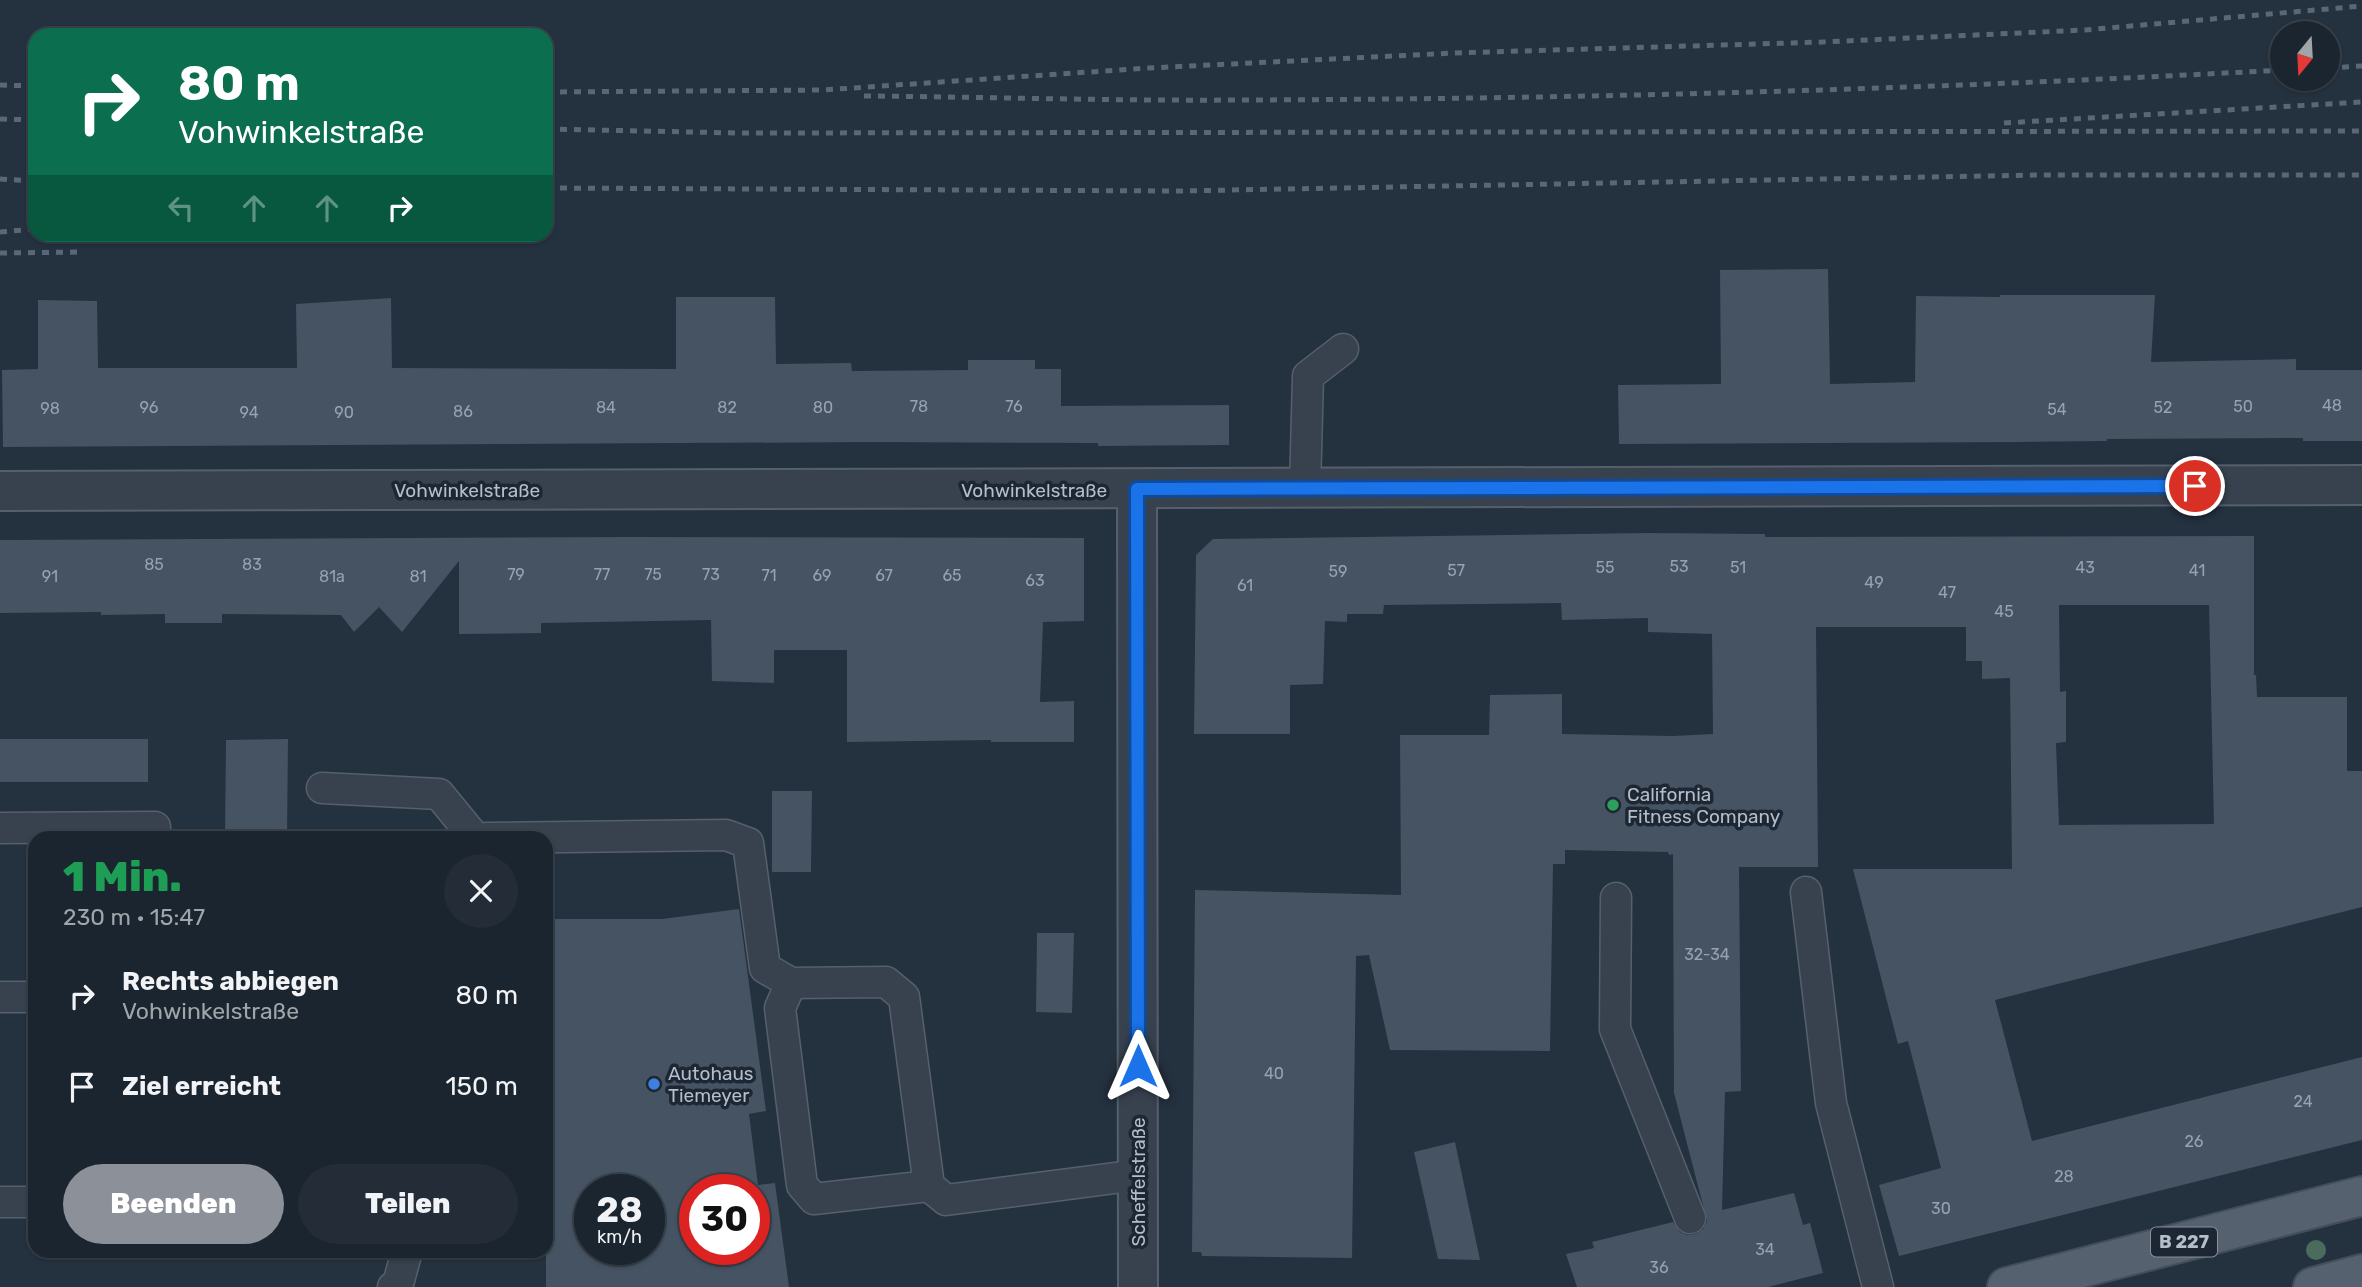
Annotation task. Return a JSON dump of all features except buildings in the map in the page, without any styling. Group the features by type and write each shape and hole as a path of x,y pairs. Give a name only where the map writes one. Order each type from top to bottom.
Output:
{"main road":[{"name":"B 227","path":"2007,1287 2362,1196"},
{"path":"2314,1287 2362,1274"}],"street":[{"name":"Vohwinkelstraße","path":"0,491 2362,485"},
{"name":"Scheffelstraße","path":"1137,489 1138,1287"}],"lane":[{"path":"1305,489 1308,376 1343,349"},
{"path":"322,788 439,794 469,831"},
{"path":"0,828 155,827 155,831"},
{"path":"553,837 726,835 748,843 765,968 791,983 886,982 904,997 929,1186 946,1200 1138,1175"},
{"path":"1806,892 1831,1103 1878,1287"},
{"path":"1616,898 1615,1028 1690,1218"},
{"path":"791,983 780,1008 802,1185 814,1199 929,1186"},
{"path":"0,997 28,997"},
{"path":"0,1202 28,1202"},
{"path":"393,1287 398,1284 405,1258"}],"railway":[{"path":"553,92 823,90 1149,68 1455,53 1823,42 2085,30 2362,6"},
{"path":"2340,67 2362,66"},
{"path":"864,96 1195,100 1502,98 1892,88 2270,71"},
{"path":"0,85 28,86"},
{"path":"2004,123 2362,102"},
{"path":"0,119 28,120"},
{"path":"553,129 739,133 2362,131"},
{"path":"553,188 1178,191 2038,175 2362,175"},
{"path":"0,179 28,181"},
{"path":"0,232 28,230"},
{"path":"0,253 84,252"}],"place":[{"name":"California Fitness Company","path":"1613,805"},
{"name":"Autohaus Tiemeyer","path":"654,1084"}],"route":[{"path":"1138,1066 1137,489 2195,486"}]}
